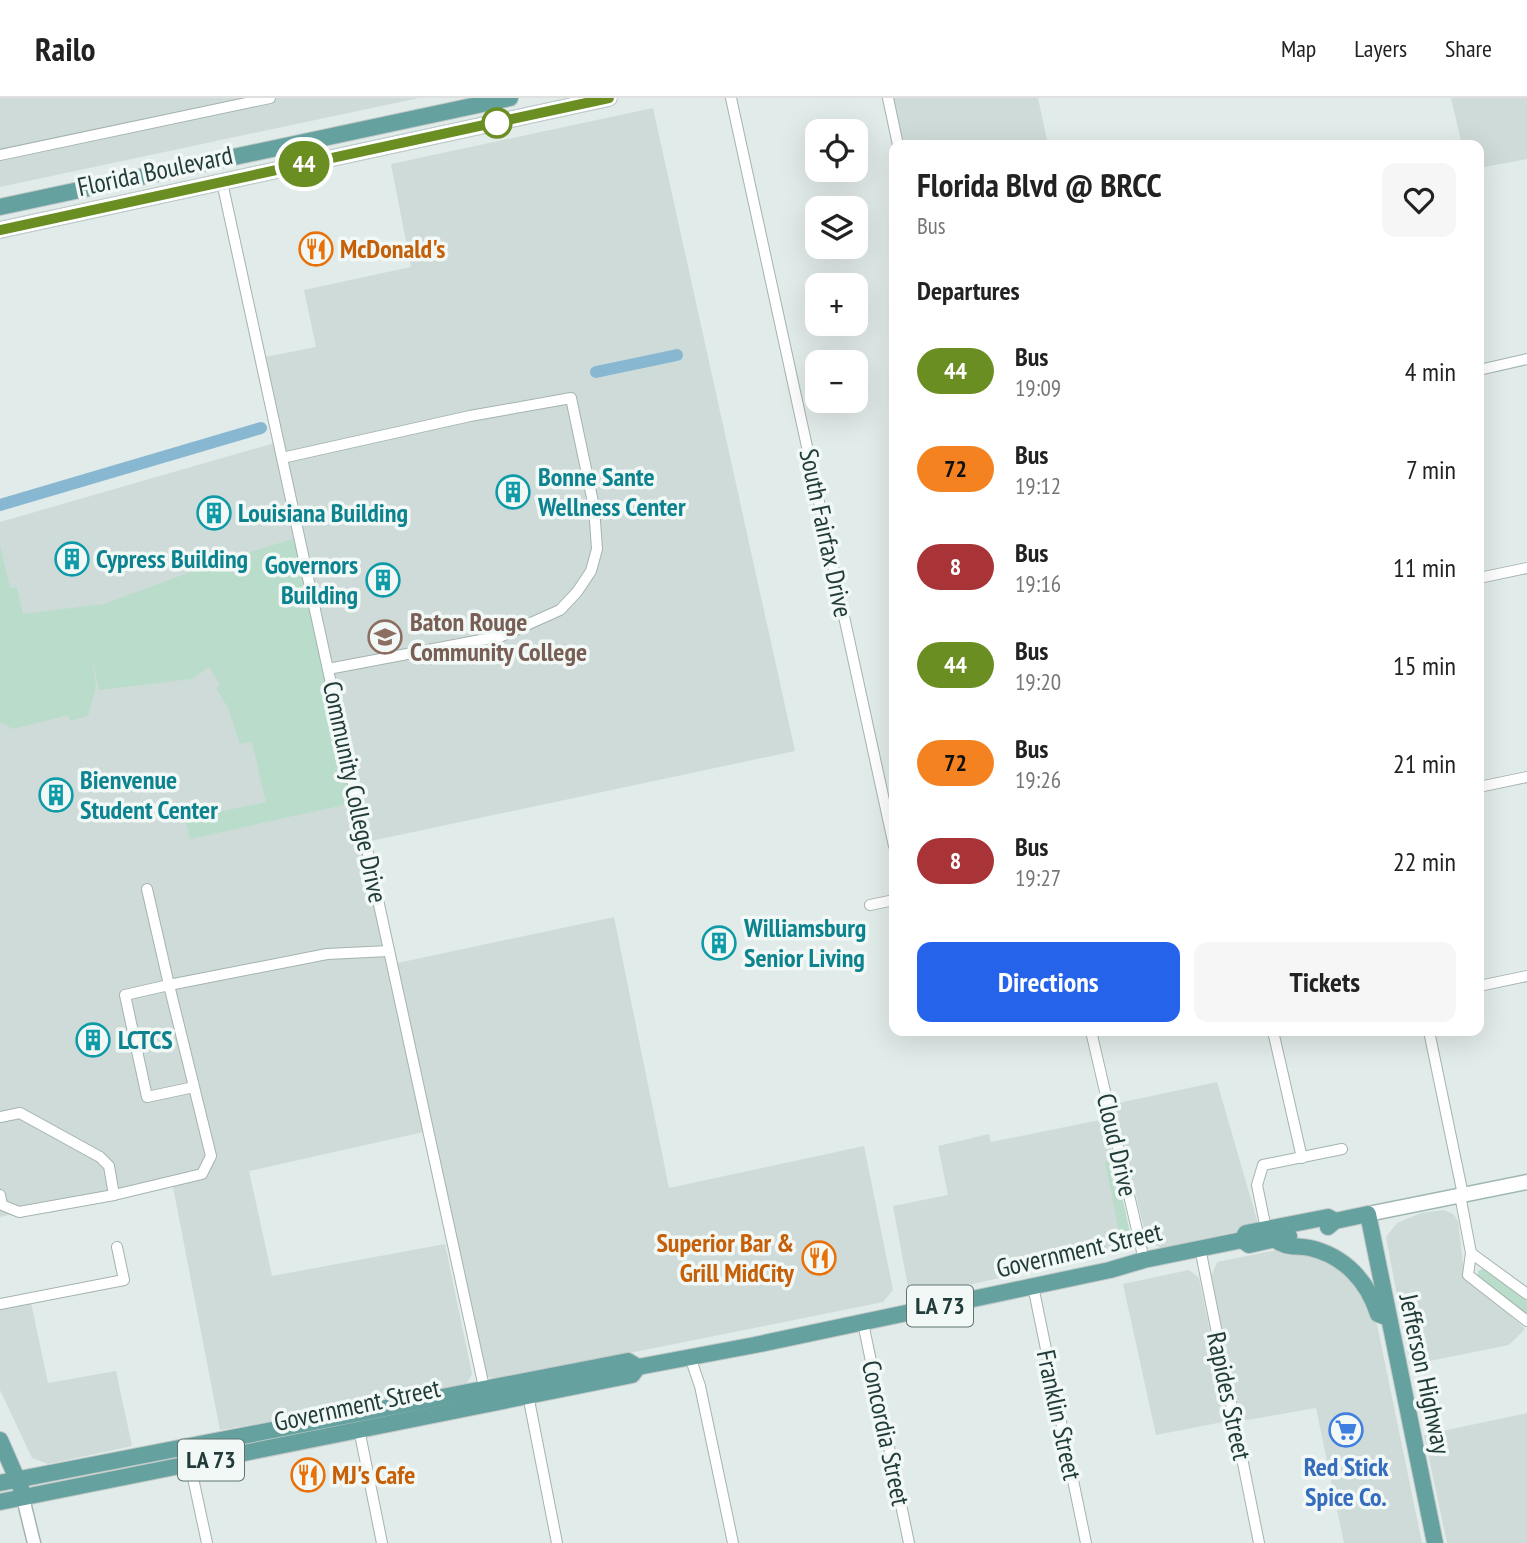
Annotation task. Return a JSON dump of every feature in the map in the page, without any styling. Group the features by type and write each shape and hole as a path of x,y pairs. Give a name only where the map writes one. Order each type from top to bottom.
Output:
{"main road":[{"name":"Florida Boulevard","path":"0,207 510,98"},
{"name":"Florida Boulevard","path":"0,230 576,102 609,98"},
{"path":"305,142 310,162"},
{"name":"Government Street","path":"0,1502 359,1429 576,1371 628,1361 638,1367 690,1357 1110,1270 1144,1260 1242,1240 1246,1233 1270,1234 1331,1226 1335,1221 1527,1182"},
{"name":"Jefferson Highway","path":"1368,1214 1435,1543"},
{"path":"1270,1234 1284,1247 1318,1250 1345,1264 1368,1289 1378,1314 1388,1318"},
{"name":"Government Street","path":"0,1483 486,1396 528,1395 632,1375 638,1367"},
{"path":"528,1395 529,1388 534,1385 569,1378 576,1371"},
{"path":"0,1440 18,1479 23,1498"}],"street":[{"path":"0,155 270,98"},
{"name":"South Fairfax Drive","path":"731,98 889,823"},
{"path":"888,98 897,140"},
{"name":"Community College Drive","path":"222,181 486,1396"},
{"path":"1484,369 1527,359"},
{"path":"282,458 470,416 571,397 594,507 597,549 590,571 577,592 560,610 502,636 328,669"},
{"path":"1484,577 1527,568"},
{"path":"1484,786 1527,777"},
{"path":"0,1195 2,1205 19,1212 114,1195 202,1174 211,1156 146,889"},
{"path":"870,905 889,901"},
{"path":"194,1087 147,1097 125,995 327,954 389,951"},
{"path":"1484,985 1527,976"},
{"name":"Cloud Drive","path":"1092,1036 1144,1260"},
{"path":"1274,1036 1302,1158"},
{"path":"1430,1036 1462,1195 1471,1253 1468,1275 1527,1321"},
{"path":"0,1117 20,1113 100,1157 109,1166 114,1195"},
{"path":"1270,1234 1256,1185 1263,1165 1342,1149"},
{"path":"0,1304 124,1280 117,1247"},
{"name":"Rapides Street","path":"1200,1248 1259,1543"},
{"path":"1471,1253 1527,1294"},
{"name":"Franklin Street","path":"1033,1286 1086,1543"},
{"name":"Concordia Street","path":"863,1322 909,1543"},
{"path":"690,1357 700,1386 733,1543"},
{"path":"528,1395 557,1543"},
{"path":"359,1429 382,1543"},
{"path":"190,1464 207,1543"},
{"path":"23,1498 34,1543"}],"shaded area":[{"path":"0,98 419,98 0,187"},
{"path":"888,98 1038,98 1047,140 897,140"},
{"path":"1451,98 1527,98 1527,159 1484,167 1484,140 1461,140"},
{"name":"Baton Rouge Community College","path":"653,108 795,751 366,842 393,964 614,917 669,1188 864,1146 893,1290 883,1302 501,1379 482,1376 428,1131 249,1171 272,1276 445,1244 472,1374 464,1388 220,1430 173,1187 0,1217 0,522 278,442 260,358 316,347 304,290 411,267 391,164"},
{"path":"1217,1082 1259,1227 1160,1248 1146,1237 1114,1104"},
{"path":"1105,1119 1131,1238 1128,1249 910,1298 893,1206 948,1195 938,1146 989,1134 991,1142"},
{"path":"1444,1210 1453,1214 1458,1221 1464,1273 1525,1329 1509,1345 1410,1365 1386,1237 1397,1223 1421,1213"},
{"path":"1277,1250 1303,1252 1326,1261 1348,1275 1374,1310 1422,1543 1344,1543 1316,1408 1241,1421 1211,1277 1217,1262"},
{"path":"1189,1270 1199,1278 1228,1421 1156,1435 1123,1284"},
{"path":"30,1298 48,1383 116,1371 132,1446 48,1464 32,1458 0,1390 0,1304"},
{"path":"1527,1413 1527,1543 1447,1543 1424,1435"}],"green space":[{"path":"299,537 357,802 190,839 185,819 266,802 252,742 240,744 228,708 216,688 220,684 209,667 192,679 99,690 92,656 96,687 88,716 70,721 68,715 13,729 0,722 0,545 10,588 17,587 23,614 104,604 215,563"},
{"path":"1105,1162 1115,1164 1131,1238 1129,1246 1123,1251"},
{"path":"1483,1269 1527,1301 1527,1317 1478,1276 1478,1271"}],"waterway":[{"path":"596,372 677,355"},
{"path":"0,505 261,428"}],"bus line":[{"name":"44","path":"0,230 609,98"}],"place":[{"name":"McDonald's","path":"316,249"},
{"name":"Bonne Sante Wellness Center","path":"513,492"},
{"name":"Louisiana Building","path":"214,513"},
{"name":"Cypress Building","path":"72,559"},
{"name":"Governors Building","path":"383,580"},
{"name":"Baton Rouge Community College","path":"385,637"},
{"name":"Bienvenue Student Center","path":"56,795"},
{"name":"Williamsburg Senior Living","path":"719,943"},
{"name":"LCTCS","path":"93,1040"},
{"name":"Superior Bar & Grill MidCity","path":"819,1258"},
{"name":"Red Stick Spice Co.","path":"1346,1430"},
{"name":"MJ's Cafe","path":"308,1475"}]}
